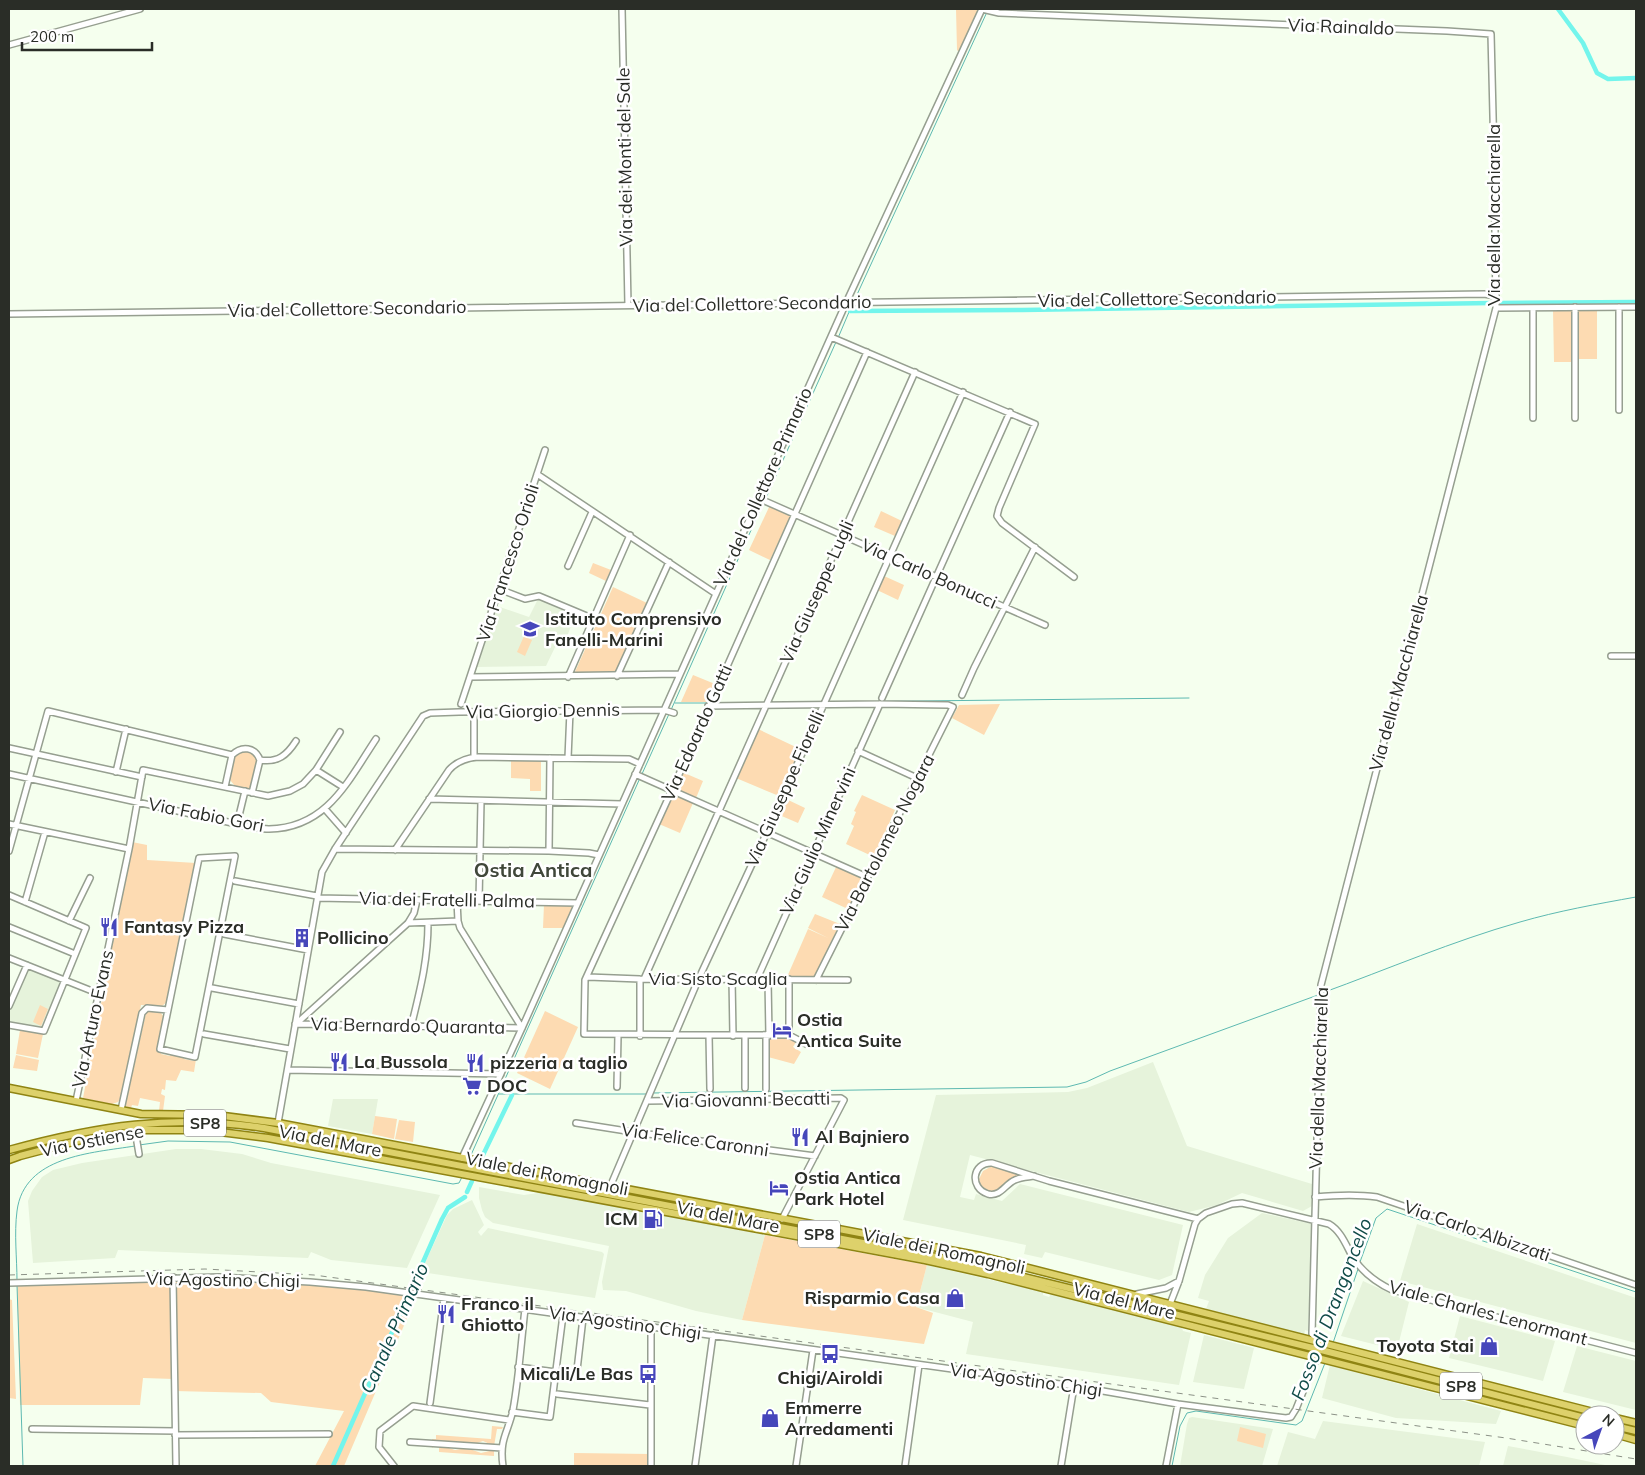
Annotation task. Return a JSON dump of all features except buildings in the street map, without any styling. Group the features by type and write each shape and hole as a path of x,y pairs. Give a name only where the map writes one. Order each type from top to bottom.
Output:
{"main road":[{"name":"Viale dei Romagnoli","path":"9,1088 154,1115 216,1115 278,1123 981,1256 1170,1304 1326,1348"},
{"name":"Via del Mare","path":"9,1150 76,1134 141,1123 202,1123 264,1128 957,1260 1326,1348 1338,1354 1575,1415"},
{"name":"Via Ostiense","path":"9,1160 77,1141 135,1130 204,1130 268,1138 925,1260 1024,1282 1317,1357 1338,1354 1575,1423"},
{"path":"1338,1354 1575,1408"}],"street":[{"path":"9,45 140,9"},
{"name":"Via dei Monti del Sale","path":"622,9 628,305"},
{"name":"Via Rainaldo","path":"983,9 990,12 1491,34"},
{"name":"Via del Collettore Primario","path":"462,1158 846,303 983,9"},
{"name":"Via della Macchiarella","path":"1312,1334 1321,985 1496,308 1491,34"},
{"name":"Via del Collettore Secondario","path":"9,314 1484,294 1496,296"},
{"path":"1575,307 1575,418"},
{"path":"1619,307 1619,410"},
{"path":"1496,308 1636,307"},
{"path":"1533,308 1533,418"},
{"path":"831,337 1034,423 1035,425 999,508 998,516 1002,523 1074,577"},
{"name":"Via Edoardo Gatti","path":"618,1035 584,1034 585,980 672,790 867,352"},
{"name":"Via Giuseppe Lugli","path":"642,979 915,372"},
{"name":"Via Giuseppe Fiorelli","path":"610,1187 699,978 767,832 963,392"},
{"name":"Via Giulio Minervini","path":"757,979 1010,412"},
{"name":"Via Francesco Orioli","path":"461,704 545,450"},
{"path":"537,474 716,594"},
{"name":"Via Carlo Bonucci","path":"758,498 1044,625"},
{"path":"568,566 592,512"},
{"path":"568,677 630,536"},
{"path":"962,695 1035,547"},
{"path":"617,676 668,562"},
{"path":"499,589 525,599 539,596 594,620"},
{"path":"1611,656 1636,656"},
{"path":"470,677 679,674"},
{"path":"708,706 881,701"},
{"name":"Via Bartolomeo Nogara","path":"816,980 951,714 952,706 948,705 881,701"},
{"name":"Via Giorgio Dennis","path":"346,833 423,716 430,713 664,710 674,713"},
{"path":"9,850 48,711 232,755"},
{"path":"568,758 570,711"},
{"path":"474,712 474,757"},
{"path":"116,772 126,729"},
{"path":"252,793 260,760 256,753 250,749 240,750 232,755 225,787 252,793 268,796 290,791 303,784 316,770 340,732"},
{"name":"Via Fabio Gori","path":"9,774 237,824 269,829 290,826 316,816 325,809 343,787 376,739"},
{"path":"260,760 274,760 284,757 296,741"},
{"path":"9,748 142,777"},
{"path":"858,752 918,778"},
{"path":"394,850 452,766 461,760 474,757 568,758 631,760 640,764"},
{"path":"549,851 550,758"},
{"name":"Via Arturo Evans","path":"76,1100 129,849 143,770 225,787"},
{"path":"316,770 343,787"},
{"path":"635,774 867,877"},
{"path":"237,824 245,791"},
{"path":"429,799 622,804"},
{"path":"479,901 481,801"},
{"path":"278,1123 317,897 324,868 346,833 325,809"},
{"path":"9,824 129,849"},
{"path":"25,902 45,832"},
{"path":"335,849 549,851 589,853 599,856"},
{"path":"235,856 195,1057 160,1049 168,1010 199,858 235,856"},
{"path":"69,921 90,878"},
{"name":"Via dei Fratelli Palma","path":"235,881 317,897 578,903"},
{"path":"9,895 86,928 44,1031 9,1025"},
{"path":"295,1024 408,922 414,913 417,900"},
{"path":"457,901 460,928 522,1028"},
{"path":"408,922 458,922"},
{"path":"411,1027 425,966 428,923"},
{"path":"9,927 75,954"},
{"path":"224,934 308,950"},
{"path":"9,958 97,994"},
{"path":"9,1002 27,965"},
{"name":"Via Sisto Scaglia","path":"588,977 848,980"},
{"path":"732,978 733,1036"},
{"path":"640,1036 642,979"},
{"path":"789,979 789,1035"},
{"path":"766,1089 768,980"},
{"path":"212,988 299,1004"},
{"path":"121,1110 142,1013 147,1008 168,1010"},
{"name":"Via Bernardo Quaranta","path":"295,1024 522,1028"},
{"path":"204,1034 290,1049"},
{"path":"617,1087 618,1035 789,1035 806,1044"},
{"path":"709,1035 710,1089"},
{"path":"745,1036 745,1088"},
{"path":"288,1070 500,1074"},
{"name":"Via Giovanni Becatti","path":"648,1099 841,1098 844,1100 815,1156"},
{"name":"Via Felice Caronni","path":"576,1123 815,1156"},
{"path":"135,1130 139,1152"},
{"path":"782,1219 815,1156"},
{"path":"1034,1176 1015,1179 1001,1192 993,1194 979,1188 975,1178 978,1169 988,1163 1034,1176 1074,1188 1198,1219 1191,1235 1180,1281 1170,1304"},
{"name":"Via Carlo Albizzati","path":"1315,1197 1346,1194 1377,1197 1636,1285"},
{"name":"Viale Charles Lenormant","path":"1198,1219 1206,1213 1239,1203 1328,1223 1336,1228 1365,1273 1380,1285 1398,1292 1636,1353"},
{"path":"172,1277 176,1466"},
{"name":"Via Agostino Chigi","path":"10,1283 172,1277 228,1277 310,1282 444,1298 713,1335 1074,1386 1178,1404 1289,1418 1299,1402 1317,1357"},
{"path":"1135,1295 1166,1288 1180,1281"},
{"path":"430,1403 444,1298"},
{"path":"503,1466 502,1448 504,1435 512,1412 525,1309"},
{"path":"512,1412 550,1417 563,1315"},
{"path":"577,1370 583,1318"},
{"path":"651,1327 651,1466"},
{"path":"695,1466 713,1335"},
{"path":"796,1466 813,1350"},
{"path":"905,1466 919,1365"},
{"path":"518,1367 556,1372"},
{"path":"1061,1466 1074,1386"},
{"path":"557,1394 650,1405"},
{"path":"1166,1466 1178,1404"},
{"path":"394,1466 379,1446 380,1431 413,1406 509,1420"},
{"path":"32,1429 175,1433 329,1434"},
{"path":"410,1442 502,1448"}],"shaded area":[{"path":"956,9 979,10 960,53 957,50"},
{"path":"1553,310 1573,310 1573,362 1554,362"},
{"path":"1578,310 1597,310 1597,359 1578,359"},
{"path":"770,505 791,515 770,560 749,550"},
{"path":"881,511 902,521 895,536 874,527"},
{"path":"593,563 611,570 606,581 589,573"},
{"path":"884,576 904,585 898,600 877,590"},
{"path":"613,587 647,603 615,672 574,674"},
{"name":"Istituto Comprensivo Fanelli-Marini","path":"538,599 575,616 564,644 558,641 546,666 476,667 497,606 529,617"},
{"path":"524,636 532,640 525,656 517,652"},
{"path":"693,675 715,684 707,702 681,702"},
{"path":"1000,704 984,735 952,718 959,705"},
{"path":"758,729 800,749 779,796 736,778"},
{"path":"249,750 254,754 258,763 252,789 235,786 230,780 235,756 237,753"},
{"path":"511,759 541,760 541,791 530,791 530,779 511,778"},
{"path":"682,772 703,781 696,798 675,789"},
{"path":"672,794 693,803 680,833 659,824"},
{"path":"862,795 895,810 874,857 846,844 854,826 851,824 856,812 854,811"},
{"path":"784,798 805,808 798,823 777,814"},
{"path":"132,842 147,845 147,860 196,863 167,1002 162,1006 141,1005 122,1096 118,1102 112,1104 83,1098"},
{"path":"837,865 864,878 850,910 822,897"},
{"path":"544,904 570,905 573,908 564,928 543,928"},
{"path":"815,914 840,924 814,977 787,977 808,929 828,938 808,928"},
{"path":"28,969 61,982 41,1028 9,1022 9,1013"},
{"path":"40,1005 48,1009 41,1026 33,1022"},
{"path":"148,1011 161,1013 163,1016 158,1050 161,1051 161,1054 170,1056 171,1053 184,1056 184,1059 194,1061 196,1059 194,1072 181,1070 176,1081 166,1080 165,1090 162,1089 161,1094 165,1096 163,1111 159,1111 160,1102 140,1098 138,1106 132,1105 131,1108 125,1106"},
{"path":"545,1011 578,1027 550,1089 517,1073"},
{"path":"20,1030 43,1034 38,1058 16,1054"},
{"path":"769,1038 788,1038 796,1042 793,1047 801,1052 794,1064 768,1057"},
{"path":"16,1055 39,1060 37,1071 13,1068"},
{"path":"1153,1062 1187,1146 1312,1184 1312,1206 1303,1211 1242,1193 1217,1205 1189,1212 970,1155 960,1197 974,1200 976,1194 1002,1201 1020,1184 1183,1225 1172,1275 1159,1280 1045,1252 1042,1258 1024,1254 1026,1245 903,1220 936,1095 1068,1092 1087,1088"},
{"path":"333,1099 378,1099 372,1134 328,1126"},
{"path":"375,1116 397,1119 394,1139 372,1134"},
{"path":"399,1120 415,1122 413,1142 395,1139"},
{"path":"176,1149 201,1149 242,1154 271,1163 440,1195 407,1268 331,1260 311,1252 308,1258 118,1250 115,1258 33,1263 28,1201 32,1191 42,1177 53,1170 82,1163"},
{"path":"992,1166 1023,1175 1013,1179 999,1190 991,1192 981,1186 979,1179 983,1171"},
{"path":"479,1187 524,1195 545,1192 765,1235 742,1320 696,1311 626,1291 603,1290 602,1282 609,1246 493,1223 485,1217 482,1210"},
{"path":"472,1200 484,1225 478,1232 481,1236 488,1228 602,1252 604,1254 595,1298 421,1272 447,1215 453,1209"},
{"path":"1262,1213 1312,1224 1308,1331 1305,1330 1304,1335 1206,1309 1209,1301 1198,1298 1205,1275 1228,1238"},
{"path":"1417,1224 1636,1298 1636,1343 1400,1281"},
{"path":"765,1235 927,1265 916,1307 933,1313 924,1344 742,1320"},
{"path":"927,1265 1043,1292 1043,1295 1049,1297 1051,1294 1181,1325 1183,1331 1191,1333 1179,1385 966,1354 973,1322 916,1307"},
{"path":"262,1279 417,1295 344,1466 315,1466 344,1411 271,1402 261,1393 174,1391 174,1379 143,1378 140,1405 20,1405 17,1280"},
{"path":"1363,1281 1409,1302 1397,1350 1341,1336"},
{"path":"9,1299 12,1300 16,1399 9,1398"},
{"path":"1460,1316 1555,1341 1543,1381 1449,1358"},
{"path":"1204,1335 1254,1348 1244,1389 1193,1382"},
{"path":"1577,1346 1636,1361 1636,1410 1625,1407 1625,1405 1616,1405 1563,1392"},
{"path":"1330,1365 1501,1411 1496,1424 1396,1418 1322,1398"},
{"path":"1189,1418 1273,1429 1262,1466 1180,1466 1187,1424"},
{"path":"1323,1421 1485,1442 1479,1466 1277,1466 1288,1432 1315,1439"},
{"path":"492,1426 503,1427 502,1429 497,1429 494,1446 483,1441 471,1445 457,1441 447,1443 432,1442 432,1439 436,1439 436,1435 491,1439"},
{"path":"1240,1427 1266,1434 1263,1448 1237,1441"},
{"path":"432,1445 455,1450 467,1448 481,1453 494,1450 494,1456 439,1452 439,1447 432,1448"},
{"path":"1508,1446 1567,1457 1610,1466 1503,1466"},
{"path":"574,1453 651,1454 651,1466 574,1466"}],"waterway":[{"path":"1558,9 1583,43 1597,73 1608,79 1636,78"},
{"path":"855,299 987,12"},
{"path":"1499,303 1636,302"},
{"path":"850,311 1492,303"},
{"path":"838,338 852,305"},
{"path":"766,498 836,342"},
{"path":"671,710 764,501"},
{"path":"827,702 1189,698"},
{"path":"770,703 823,702"},
{"path":"675,703 708,703"},
{"path":"712,703 766,703"},
{"path":"642,774 669,714"},
{"path":"471,1155 640,778"},
{"path":"1322,993 1445,946 1534,918 1636,897"},
{"path":"652,1093 1067,1087 1086,1082 1110,1071 1318,995"},
{"path":"499,1094 648,1094"},
{"name":"Canale Primario","path":"482,1157 512,1095"},
{"path":"139,1145 168,1141 230,1142 453,1184 459,1183 462,1177"},
{"path":"17,1281 17,1211 22,1193 32,1179 46,1168 62,1160 99,1151 135,1146"},
{"name":"Canale Primario","path":"467,1192 472,1181"},
{"name":"Canale Primario","path":"333,1466 442,1219 448,1208 465,1197"},
{"name":"Fosso di Drangoncello","path":"1360,1262 1376,1218 1387,1209 1636,1292"},
{"name":"Fosso di Drangoncello","path":"1333,1343 1358,1269"},
{"path":"17,1285 23,1466"},
{"name":"Fosso di Drangoncello","path":"1172,1466 1180,1426 1187,1413 1196,1411 1296,1425 1302,1421 1325,1363"}],"railway":[{"path":"9,1275 205,1269 314,1275 1506,1438 1636,1459"}],"place":[{"name":"Istituto Comprensivo Fanelli-Marini","path":"530,629"},
{"name":"Fantasy Pizza","path":"109,927"},
{"name":"Pollicino","path":"302,938"},
{"name":"Ostia Antica Suite","path":"782,1030"},
{"name":"La Bussola","path":"339,1062"},
{"name":"pizzeria a taglio","path":"475,1063"},
{"name":"DOC","path":"472,1086"},
{"name":"Al Bajniero","path":"800,1137"},
{"name":"Ostia Antica Park Hotel","path":"779,1188"},
{"name":"ICM","path":"653,1219"},
{"name":"Risparmio Casa","path":"955,1298"},
{"name":"Franco il Ghiotto","path":"446,1314"},
{"name":"Toyota Stai","path":"1489,1346"},
{"name":"Chigi/Airoldi","path":"830,1354"},
{"name":"Micali/Le Bas","path":"648,1374"},
{"name":"Emmerre Arredamenti","path":"770,1418"}],"district":[{"name":"Ostia Antica","path":"533,870"}]}
